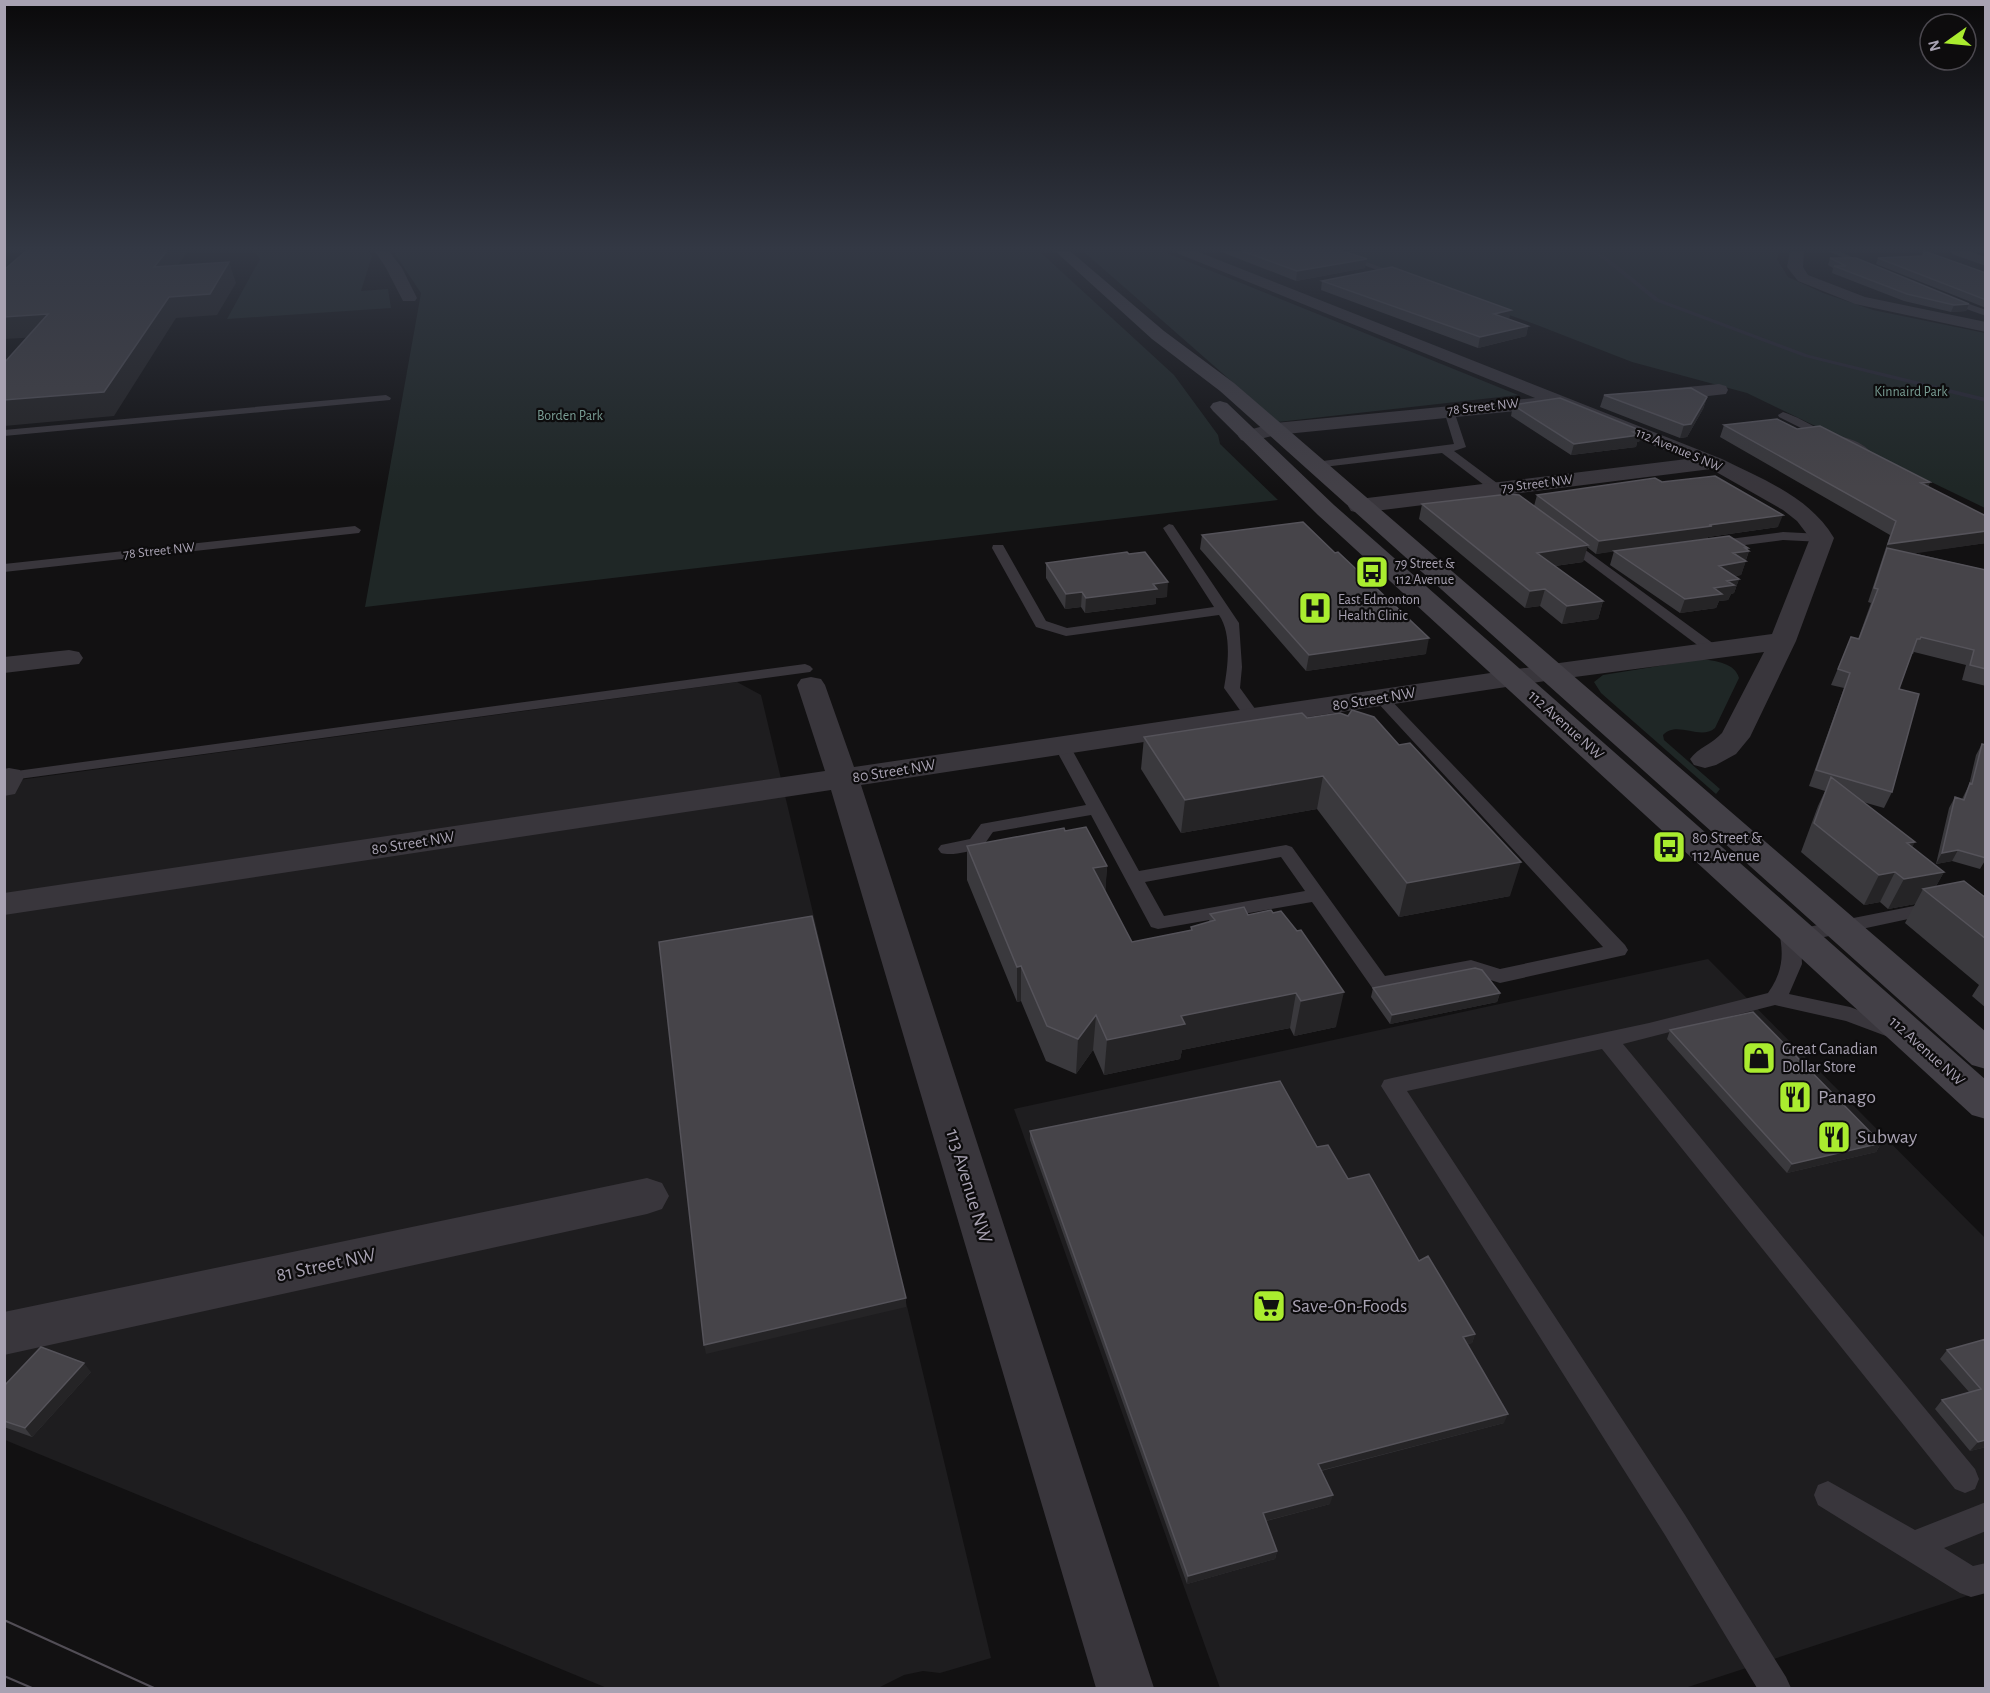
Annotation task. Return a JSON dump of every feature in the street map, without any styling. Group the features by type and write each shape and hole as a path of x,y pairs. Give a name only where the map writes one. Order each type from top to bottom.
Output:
{"main road":[{"name":"112 Avenue NW","path":"1152,330 1218,380 1326,510 1986,1104"},
{"name":"112 Avenue NW","path":"1262,433 1315,465 1986,1055"}],"street":[{"name":"112 Avenue S NW","path":"1383,330 1715,463 1802,512 1816,526 1822,538"},
{"path":"1634,398 1719,390"},
{"name":"78 Street NW","path":"1262,433 1532,402 1611,399"},
{"name":"79 Street NW","path":"1359,506 1715,463"},
{"path":"1705,759 1725,748 1735,738 1783,640 1822,538"},
{"name":"80 Street NW","path":"4,904 1552,672 1783,640"},
{"path":"4,665 69,658"},
{"name":"113 Avenue NW","path":"808,677 843,779 1125,1689"},
{"name":"81 Street NW","path":"4,1334 647,1196"}],"lane":[{"path":"4,433 386,398"},
{"path":"1315,465 1460,447 1449,411"},
{"path":"1783,415 1877,463"},
{"path":"1444,449 1516,503"},
{"path":"1169,528 1232,623 1235,667 1232,688 1252,717"},
{"name":"78 Street NW","path":"4,568 355,530"},
{"path":"1554,531 1713,650"},
{"path":"1700,546 1784,536 1822,538"},
{"path":"998,549 1041,624 1066,632 1223,610"},
{"path":"1593,560 1617,557"},
{"path":"7,782 808,677"},
{"path":"1134,878 1286,850 1380,984 1471,967 1500,976 1618,950 1381,698"},
{"path":"1062,746 1158,923 1317,895"},
{"path":"947,849 976,843 987,828 1095,809"},
{"path":"1775,998 1789,978 1794,958 1793,931 1840,927 1952,904"},
{"path":"1775,1689 1675,1525 1392,1086 1607,1040 1775,998 1850,1014 1913,1039"},
{"path":"1607,1040 1965,1479"},
{"path":"1828,1495 1971,1582 1986,1578"},
{"path":"1913,1546 1986,1516"}],"shaded area":[{"path":"737,682 761,695 991,1658 940,1673 923,1671 904,1675 878,1688 607,1688 5,1440 4,782"},
{"path":"1708,959 1985,1238 1985,1590 1685,1688 1220,1688 1014,1109"}],"green space":[{"name":"Borden Park","path":"414,330 1125,330 1174,375 1218,435 1220,444 1278,500 365,607"},
{"path":"1173,330 1357,330 1518,395 1278,422"},
{"name":"Kinnaird Park","path":"1550,330 1970,330 1985,333 1985,508 1747,393 1632,362"},
{"path":"1702,659 1729,666 1734,669 1739,678 1715,728 1703,732 1675,729 1663,735 1664,740 1720,789 1716,794 1601,693 1594,682 1603,675"}],"building":[{"path":"34,330 146,330 104,392 4,400 4,363"},
{"path":"1460,330 1511,330 1480,337"},
{"path":"1691,388 1707,397 1691,424 1684,425 1604,395"},
{"path":"1560,398 1642,431 1633,432 1639,435 1574,444 1513,405"},
{"path":"1777,419 1797,429 1820,426 1930,482 1921,483 1986,516 1986,531 1888,544 1896,521 1724,425"},
{"path":"1715,476 1783,515 1599,541 1537,495 1655,478 1662,482"},
{"path":"1509,494 1519,495 1588,545 1537,553 1603,601 1567,606 1545,589 1530,591 1422,504"},
{"name":"East Edmonton Health Clinic","path":"1303,522 1429,638 1309,655 1202,535"},
{"path":"1729,536 1748,548 1745,548 1749,551 1733,553 1746,561 1719,566 1739,579 1727,581 1734,585 1714,588 1722,594 1685,599 1614,551"},
{"path":"1887,548 1986,570 1986,669 1970,665 1974,650 1921,637 1917,639 1899,689 1919,694 1892,792 1816,770 1850,673 1838,669 1851,637 1859,639 1878,589 1874,588"},
{"path":"1127,552 1129,554 1145,552 1168,582 1153,584 1157,589 1086,598 1082,592 1066,594 1046,563"},
{"path":"1352,710 1374,717 1399,745 1410,743 1521,862 1407,883 1323,776 1185,800 1144,737 1302,713 1307,718 1340,713 1348,716"},
{"path":"1982,744 1986,745 1986,858 1958,850 1942,853 1955,797 1964,800 1970,783 1972,784"},
{"path":"1831,777 1915,842 1907,843 1944,872 1904,879 1895,872 1879,875 1814,823"},
{"path":"1086,827 1107,866 1093,868 1132,942 1192,930 1191,927 1215,920 1210,914 1244,907 1248,915 1271,910 1273,913 1281,911 1297,931 1301,930 1344,992 1301,1001 1296,993 1181,1016 1185,1024 1107,1040 1096,1015 1078,1039 1047,1026 1021,966 1017,967 967,846 1064,828 1065,831"},
{"path":"1964,881 1986,898 1986,939 1923,889"},
{"path":"812,916 906,1298 704,1345 659,942"},
{"path":"1475,968 1482,970 1500,993 1392,1015 1373,988"},
{"path":"1753,1012 1881,1143 1792,1164 1670,1030"},
{"name":"Save-On-Foods","path":"1280,1081 1317,1147 1328,1145 1348,1179 1369,1174 1419,1261 1428,1256 1475,1334 1463,1337 1508,1414 1318,1464 1333,1495 1263,1513 1277,1551 1188,1576 1030,1131"},
{"path":"1986,1339 1986,1440 1978,1442 1942,1400 1981,1389 1947,1350"},
{"path":"41,1347 84,1363 25,1428 4,1421 4,1386"}],"waterway":[{"path":"1737,330 1807,356 1986,400"}],"tram line":[{"path":"4,1620 154,1688"},
{"path":"4,1676 32,1688"}],"place":[{"name":"79 Street & 112 Avenue","path":"1372,572"},
{"name":"East Edmonton Health Clinic","path":"1315,608"},
{"name":"80 Street & 112 Avenue","path":"1669,847"},
{"name":"Great Canadian Dollar Store","path":"1759,1058"},
{"name":"Panago","path":"1795,1097"},
{"name":"Subway","path":"1834,1137"},
{"name":"Save-On-Foods","path":"1269,1306"}]}
